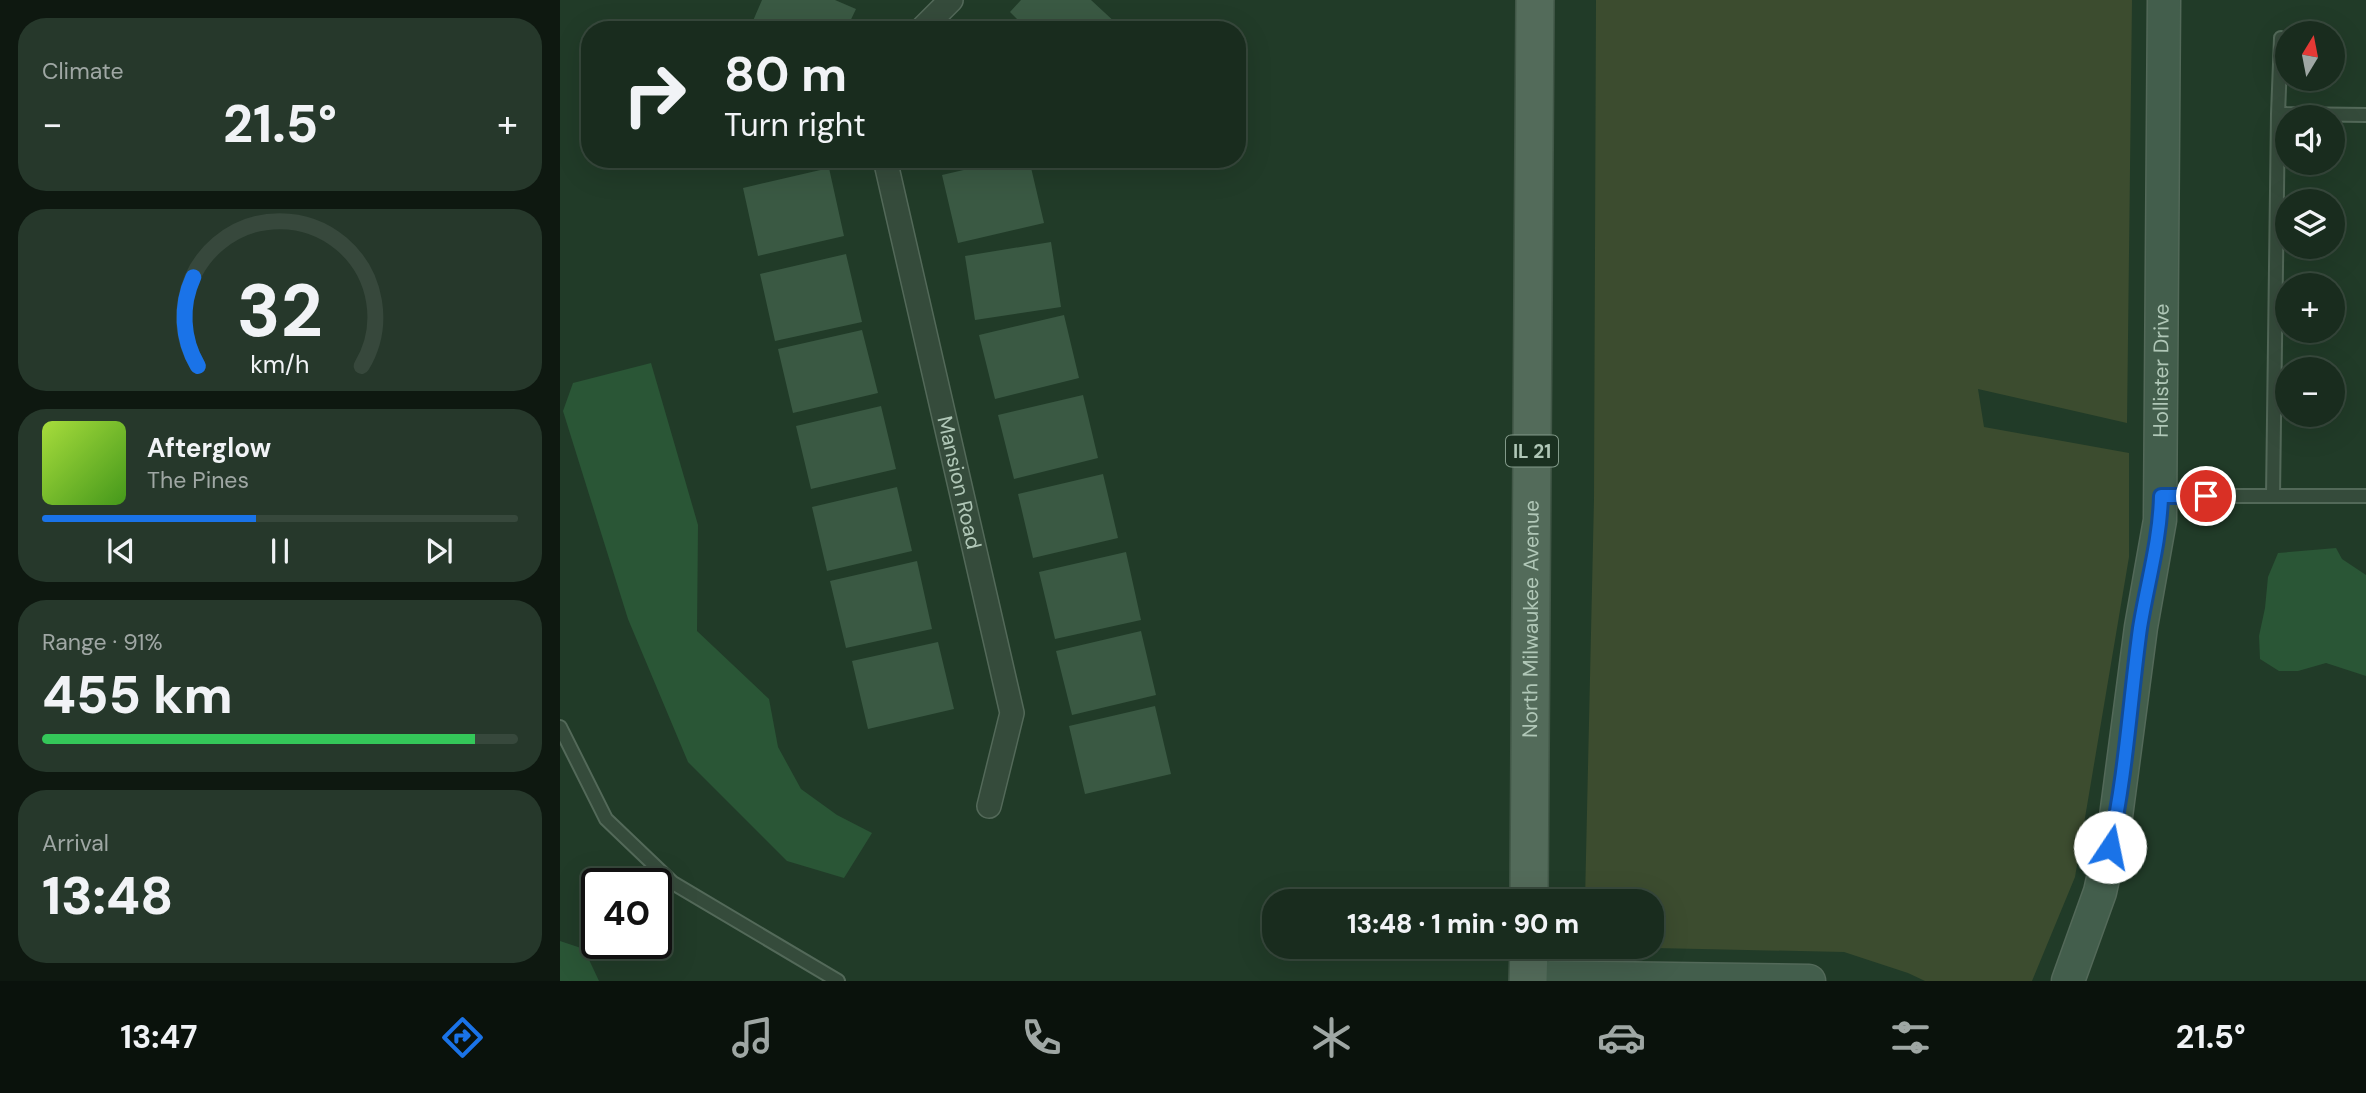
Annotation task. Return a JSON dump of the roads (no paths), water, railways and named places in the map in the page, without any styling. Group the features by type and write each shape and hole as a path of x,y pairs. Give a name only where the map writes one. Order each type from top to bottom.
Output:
{"main road":[{"name":"North Milwaukee Avenue","path":"1529,889 1535,0"}],"street":[{"path":"931,21 951,0"},
{"name":"Hollister Drive","path":"2068,981 2100,892 2115,824 2141,627 2160,520 2164,0"},
{"name":"Mansion Road","path":"887,168 1012,713 989,807"},
{"path":"1528,968 1810,981"}],"lane":[{"path":"2345,115 2366,115"},
{"path":"2273,496 2277,175"},
{"path":"2161,496 2366,496"},
{"path":"560,727 606,819 673,883 838,981"}]}
